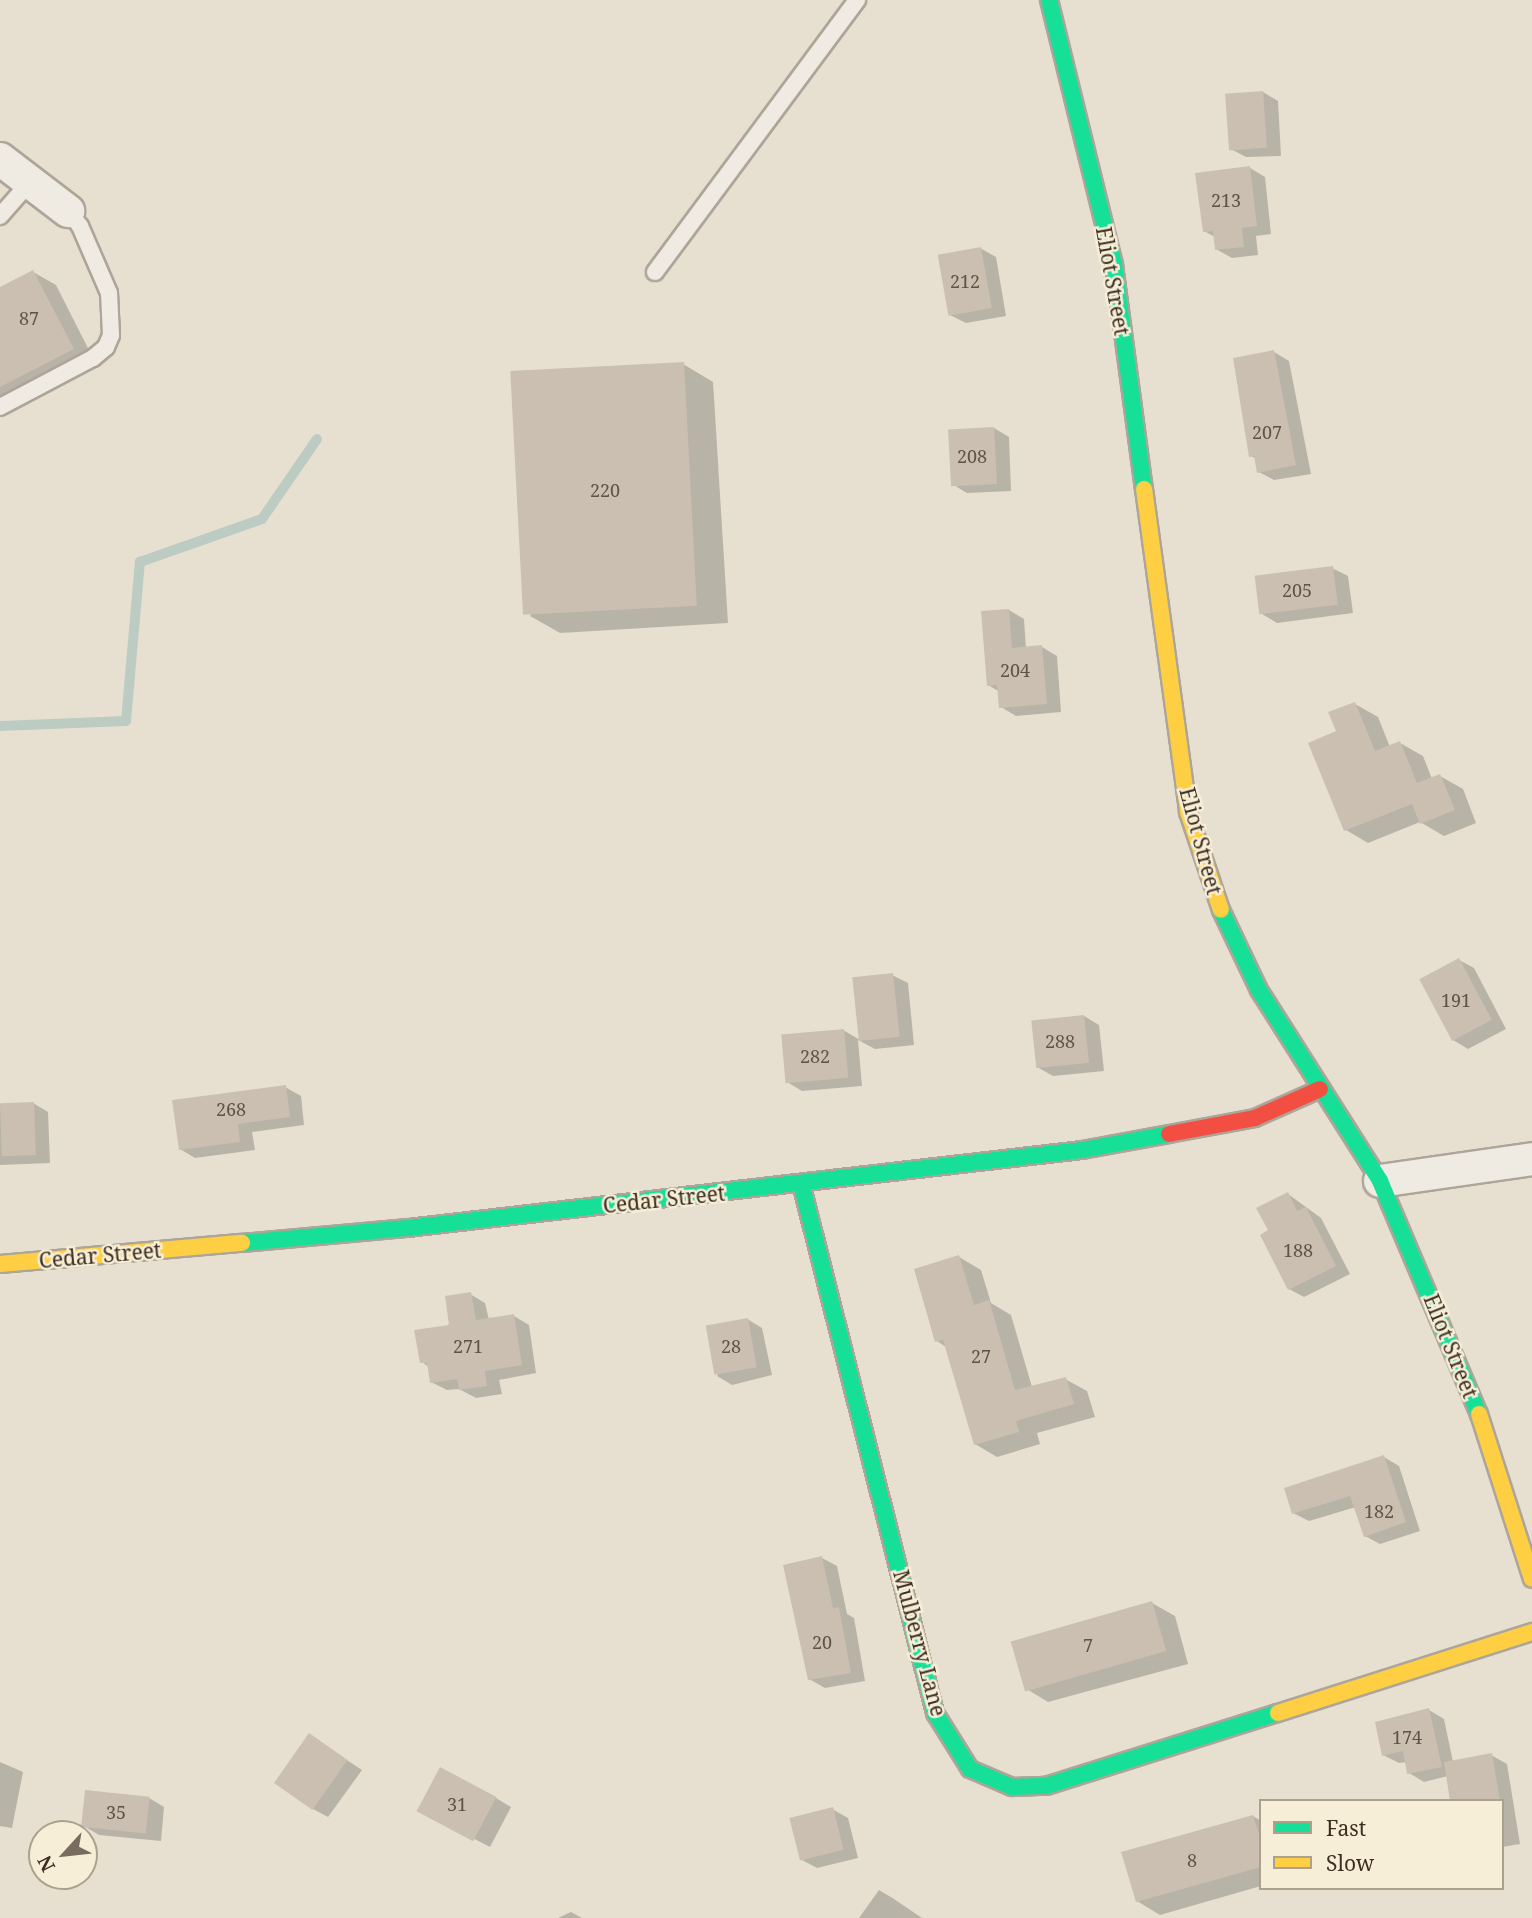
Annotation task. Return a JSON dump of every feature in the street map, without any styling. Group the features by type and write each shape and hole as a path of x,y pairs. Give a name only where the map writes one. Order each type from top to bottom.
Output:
{"street":[{"name":"Eliot Street","path":"1049,0 1114,265 1188,812 1216,900 1259,990 1380,1181 1491,1446 1532,1579"},
{"path":"0,159 68,211"},
{"name":"Cedar Street","path":"0,1264 408,1228 1095,1147 1255,1118 1320,1089"},
{"path":"1380,1181 1532,1159"},
{"name":"Mulberry Lane","path":"801,1183 935,1713 970,1769 1012,1787 1046,1786 1532,1632"}],"lane":[{"path":"655,272 857,0"},
{"path":"0,216 30,182"},
{"path":"0,407 93,358 106,347 111,335 108,293 80,226 68,211"}],"building":[{"path":"1263,91 1267,148 1229,151 1225,94"},
{"path":"1250,166 1257,226 1242,228 1244,247 1215,250 1213,231 1203,232 1195,173"},
{"path":"981,247 992,308 948,316 938,255"},
{"path":"33,270 74,349 0,387 0,287"},
{"path":"1274,350 1296,465 1257,473 1254,456 1249,457 1233,358"},
{"path":"684,362 697,606 523,615 510,371"},
{"path":"994,427 997,484 951,486 948,429"},
{"path":"1333,566 1338,605 1259,614 1255,576"},
{"path":"1009,609 1012,648 1042,645 1047,704 999,708 997,685 987,686 981,611"},
{"path":"1355,702 1375,751 1400,741 1417,783 1440,774 1455,810 1420,824 1412,804 1344,831 1308,743 1336,731 1328,712"},
{"path":"1459,958 1492,1020 1452,1041 1419,979"},
{"path":"893,973 900,1037 859,1041 852,977"},
{"path":"1084,1015 1089,1063 1036,1068 1031,1021"},
{"path":"844,1029 848,1078 786,1083 781,1034"},
{"path":"286,1085 290,1117 238,1124 240,1142 179,1150 172,1100"},
{"path":"34,1102 36,1155 2,1156 0,1103"},
{"path":"1288,1192 1297,1211 1306,1207 1336,1266 1288,1290 1260,1235 1268,1230 1256,1208"},
{"path":"959,1255 974,1305 989,1300 1015,1390 1066,1377 1074,1404 1016,1421 1019,1432 974,1445 943,1340 935,1342 914,1269"},
{"path":"471,1292 476,1320 514,1314 522,1365 485,1371 487,1386 459,1390 457,1379 430,1383 427,1363 420,1363 414,1330 449,1325 445,1296"},
{"path":"748,1318 757,1367 714,1375 706,1325"},
{"path":"1384,1455 1406,1522 1364,1537 1350,1496 1292,1514 1284,1488"},
{"path":"822,1556 833,1608 839,1607 851,1673 808,1680 783,1565"},
{"path":"1152,1601 1166,1651 1025,1692 1011,1642"},
{"path":"1429,1708 1442,1767 1407,1774 1403,1751 1382,1756 1375,1722"},
{"path":"309,1733 348,1760 313,1810 274,1783"},
{"path":"1492,1753 1500,1799 1450,1799 1444,1762"},
{"path":"440,1767 497,1797 473,1841 417,1811"},
{"path":"85,1790 150,1797 146,1834 98,1829 98,1820 82,1820"},
{"path":"833,1807 844,1850 800,1861 789,1818"},
{"path":"1253,1815 1259,1834 1259,1868 1136,1902 1121,1852"}],"waterway":[{"path":"0,726 126,721 140,562 262,519 317,439"}],"traffic: fast":[{"path":"1049,0 1114,265 1144,489"},
{"path":"1221,910 1259,990 1380,1181 1479,1414"},
{"path":"242,1243 408,1228 1082,1150 1169,1134"},
{"path":"801,1183 935,1713 970,1769 1012,1787 1046,1786 1278,1713"}],"traffic: slow":[{"path":"1144,489 1188,812 1221,910"},
{"path":"0,1264 242,1243"},
{"path":"1479,1414 1532,1579"},
{"path":"1278,1713 1532,1632"}],"traffic: jam":[{"path":"1169,1134 1255,1118 1320,1089"}]}
